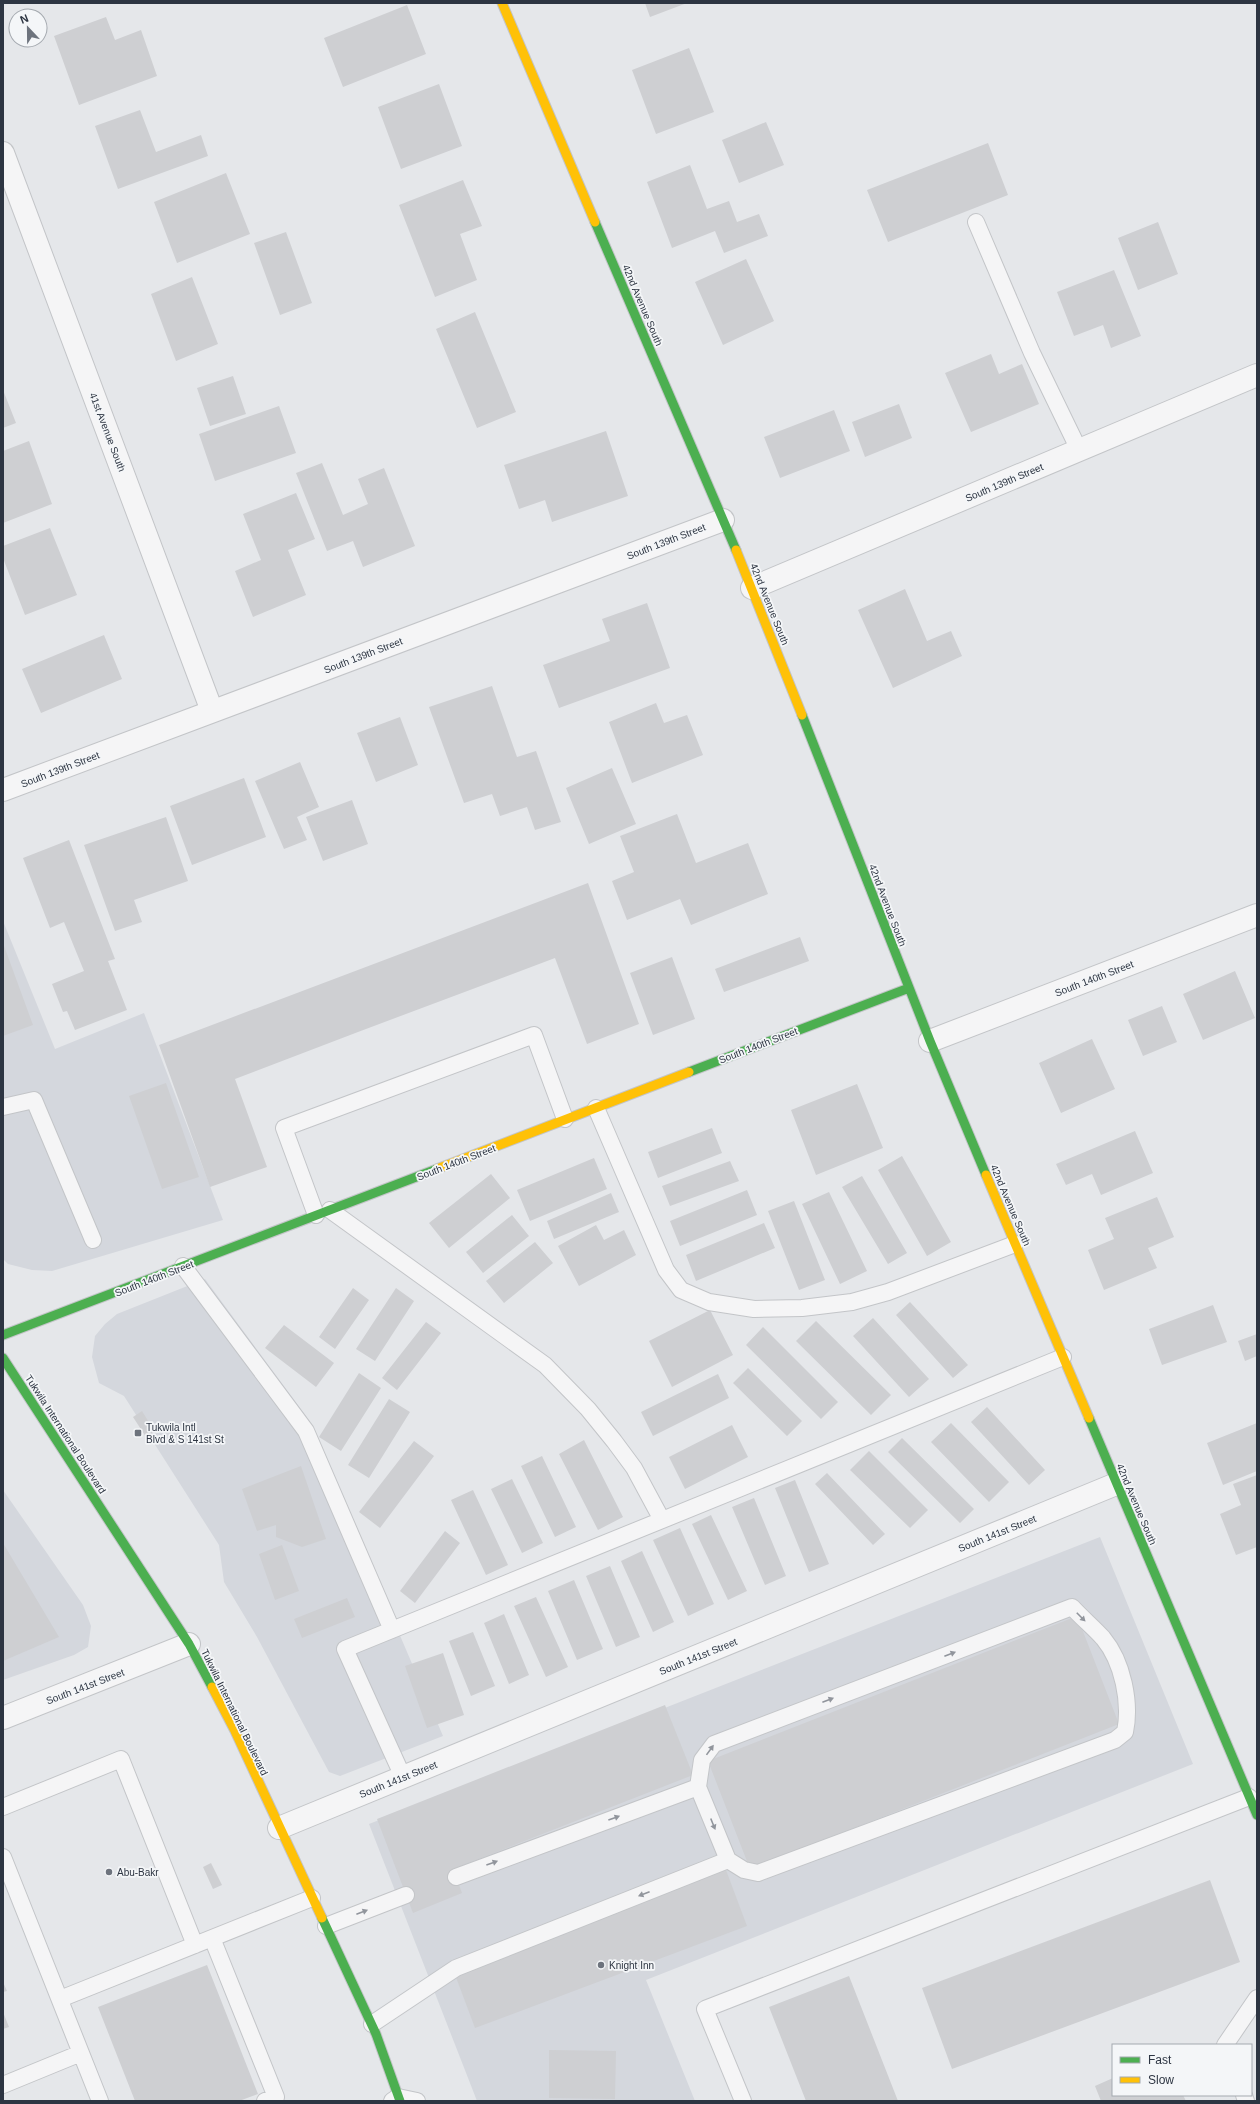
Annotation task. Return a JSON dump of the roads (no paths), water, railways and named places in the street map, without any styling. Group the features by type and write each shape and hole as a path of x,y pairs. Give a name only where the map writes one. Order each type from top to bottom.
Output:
{"street":[{"name":"42nd Avenue South","path":"502,3 752,588 930,1042 1257,1815"},
{"name":"41st Avenue South","path":"3,153 212,711"},
{"name":"South 139th Street","path":"752,588 1257,376"},
{"name":"South 139th Street","path":"3,790 723,520"},
{"name":"South 140th Street","path":"930,1042 1257,915"},
{"name":"South 140th Street","path":"3,1335 909,988"},
{"name":"Tukwila International Boulevard","path":"3,1358 190,1644 235,1731 279,1828 372,2024 397,2100"},
{"name":"South 141st Street","path":"279,1828 1116,1484"},
{"name":"South 141st Street","path":"3,1718 190,1644"}],"lane":[{"path":"976,222 1032,353 1079,450"},
{"path":"565,1119 534,1035 284,1128 323,1213 546,1365 588,1408 614,1441 634,1468 662,1520"},
{"path":"3,1107 34,1100 93,1240"},
{"path":"596,1108 666,1270 681,1290 709,1302 761,1308 802,1308 852,1302 888,1292 1016,1244"},
{"path":"184,1266 306,1432 392,1630"},
{"path":"403,1777 345,1648 1063,1357"},
{"path":"1072,1607 1104,1639 1114,1656 1124,1684 1128,1716 1125,1732 1115,1740 758,1873 744,1870 728,1860 698,1787 702,1760 714,1744 1072,1607"},
{"path":"3,1806 121,1760 195,1945"},
{"path":"456,1877 698,1787"},
{"path":"743,2101 705,2009 1249,1797"},
{"path":"3,1857 100,2101"},
{"path":"372,2024 456,1968 728,1860"},
{"path":"326,1926 406,1895"},
{"path":"60,1999 312,1898"},
{"path":"212,1938 276,2097 265,2101"},
{"path":"1226,2044 1257,1998"},
{"path":"3,2085 81,2053"},
{"path":"397,2100 417,2101"}],"place":[{"name":"Tukwila Intl Blvd & S 141st St","path":"138,1433"},
{"name":"Abu-Bakr","path":"109,1872"},
{"name":"Knight Inn","path":"601,1965"}]}
